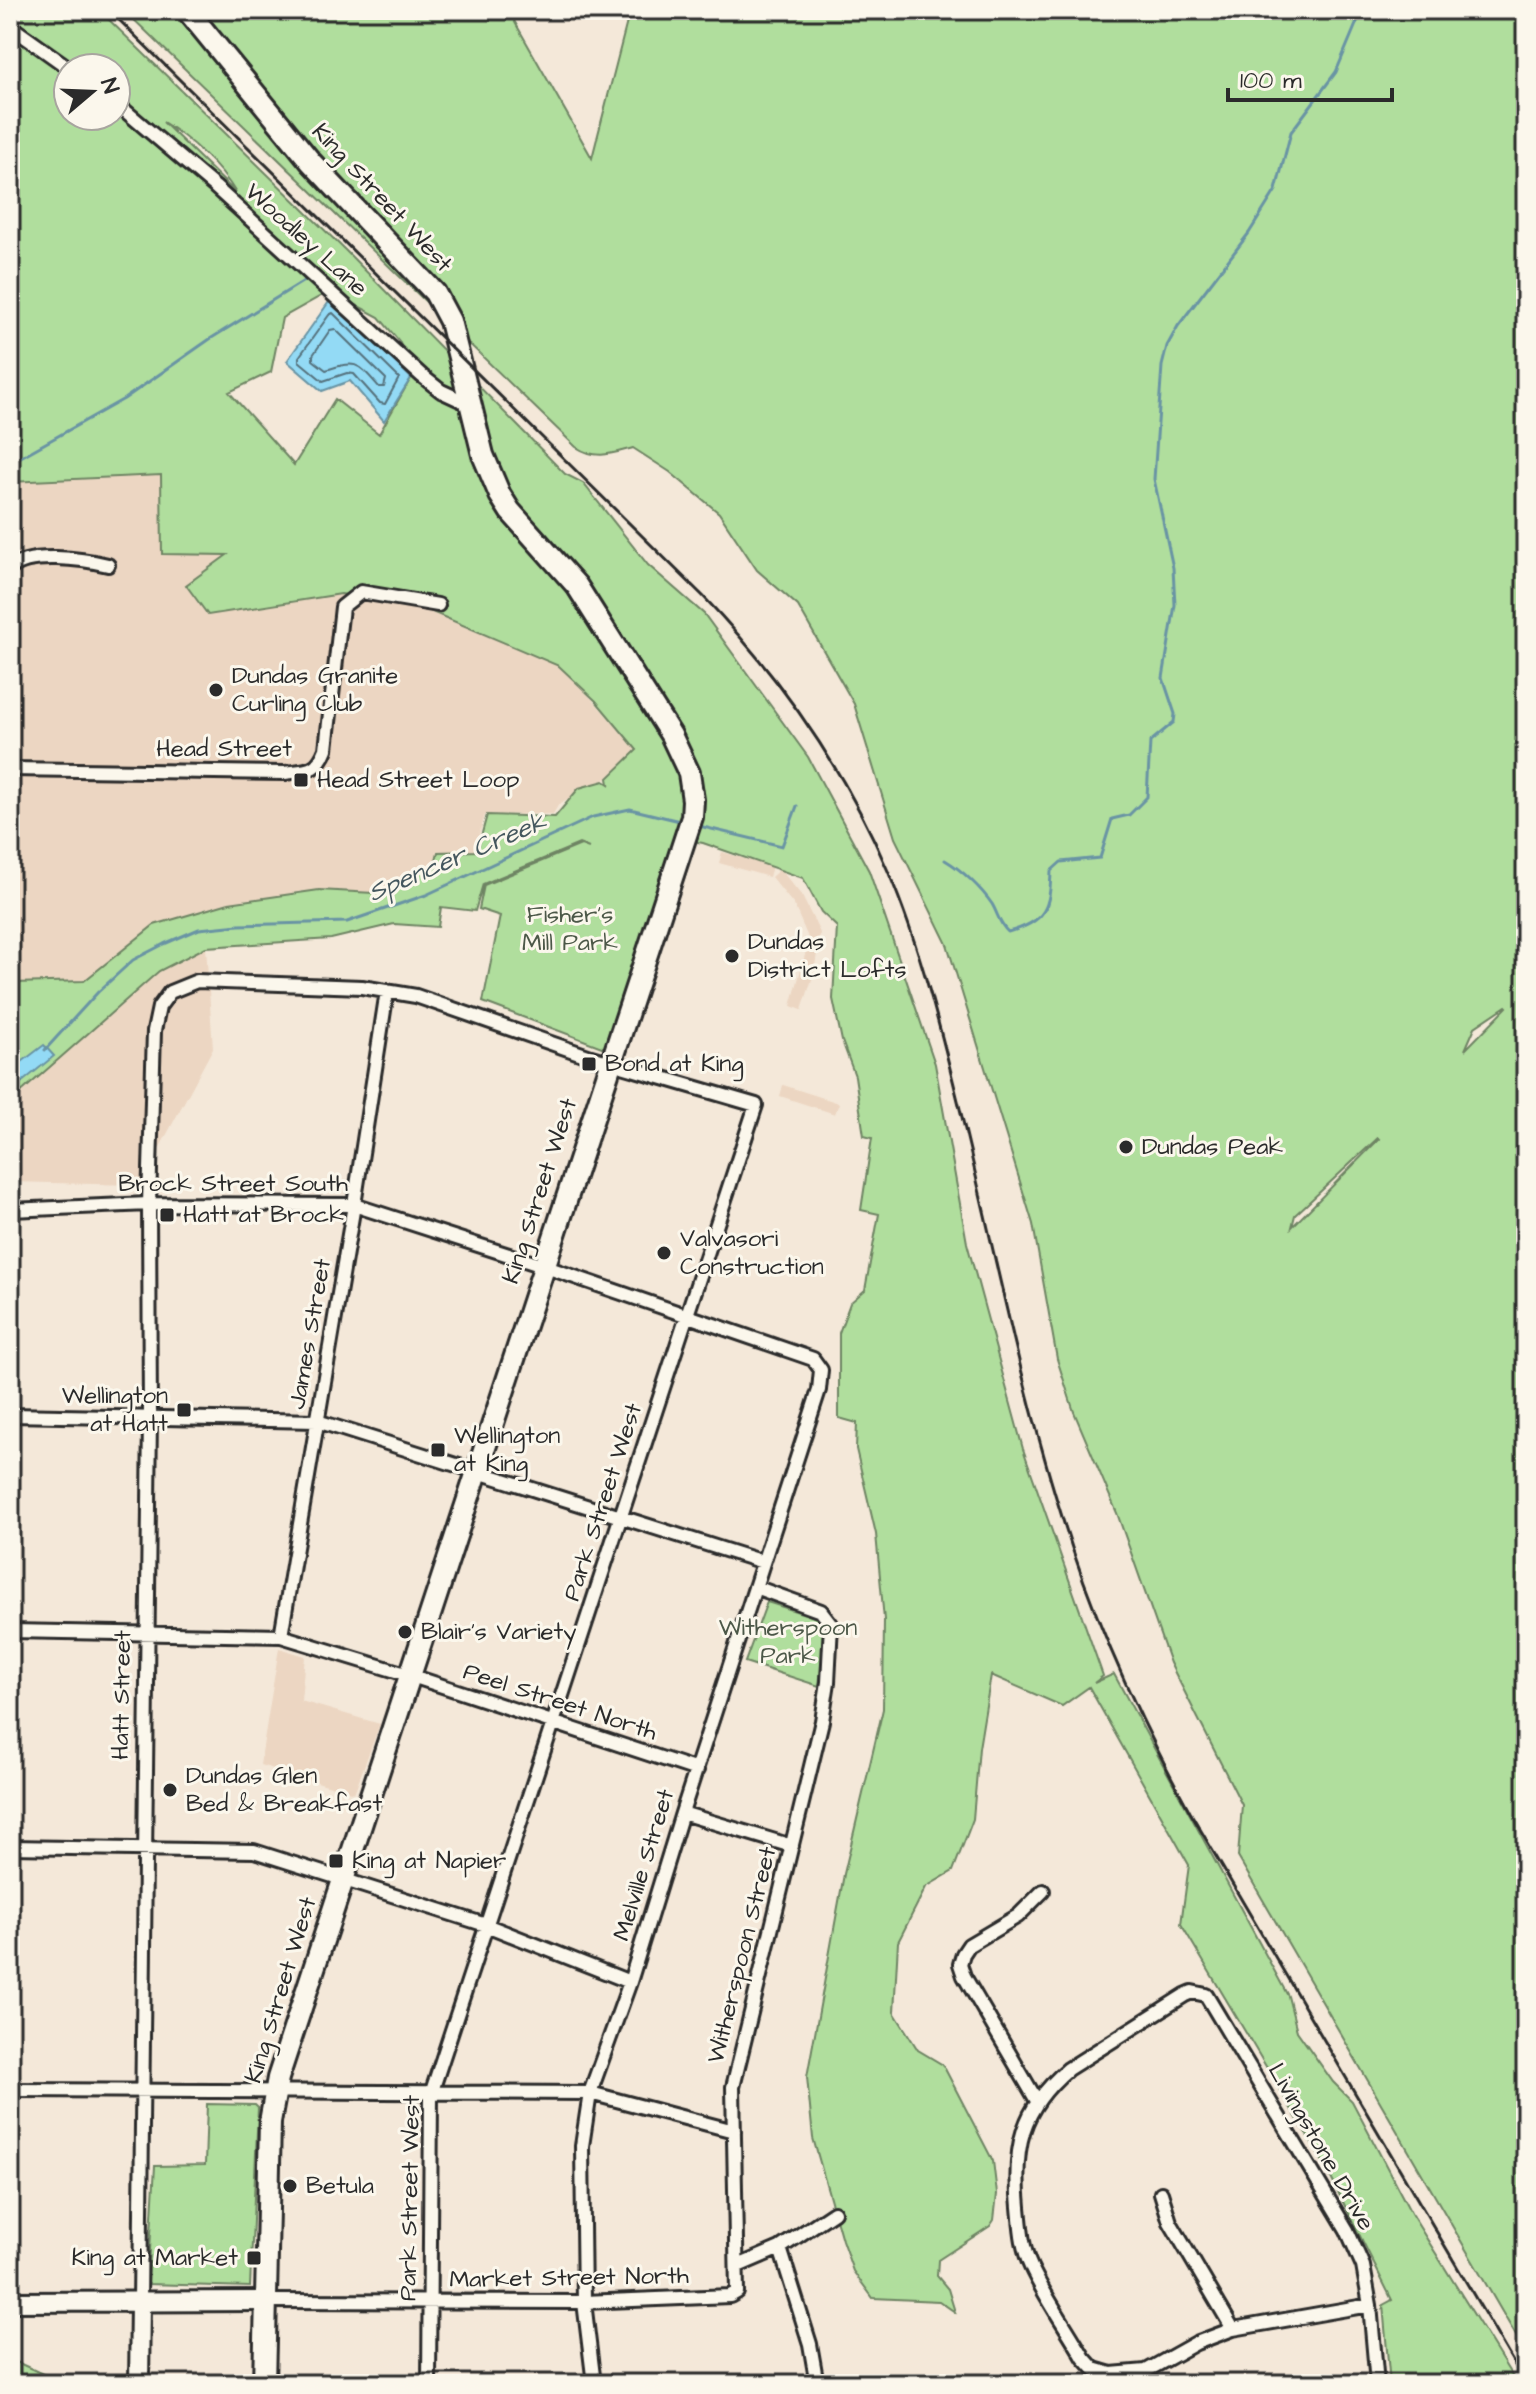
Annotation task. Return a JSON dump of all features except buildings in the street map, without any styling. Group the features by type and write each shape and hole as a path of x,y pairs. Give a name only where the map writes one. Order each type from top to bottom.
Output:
{"main road":[{"name":"King Street West","path":"187,10 311,162 435,293 450,321 483,455 500,495 510,511 577,586 671,735 689,773 693,800 692,817 275,2091 270,2122 264,2384"}],"street":[{"path":"10,26 52,56"},
{"name":"Woodley Lane","path":"132,116 193,167 422,376 441,391 469,404"},
{"path":"10,569 17,562 29,560 78,559 108,565"},
{"name":"Head Street","path":"10,769 273,773 311,770 321,762 326,749 342,607 361,592 438,605"},
{"name":"Hatt Street","path":"139,2384 150,1417 149,1204 154,1031 159,1007 170,992 197,981 362,987 387,991"},
{"path":"387,991 459,1009 610,1063"},
{"name":"James Street","path":"281,1636 387,991"},
{"name":"Park Street West","path":"429,2384 431,2094 756,1105 610,1063"},
{"name":"Brock Street South","path":"10,1210 149,1204 354,1205 813,1359 821,1370"},
{"name":"Melville Street","path":"594,2384 584,2302 582,2146 590,2093 630,1982 819,1390 821,1370"},
{"path":"10,1415 317,1421 763,1562"},
{"name":"Witherspoon Street","path":"730,2296 737,2292 738,2266 733,2087 822,1721 831,1624 821,1611 755,1587"},
{"name":"Peel Street North","path":"10,1631 281,1636 697,1770"},
{"path":"682,1813 792,1846"},
{"path":"10,1847 241,1849 486,1925 630,1982"},
{"path":"1043,1891 1018,1916 969,1945 960,1964 1037,2101 1023,2128 1017,2149 1022,2241 1030,2266 1084,2358 1094,2369 1111,2374 1146,2371 1196,2343 1233,2329 1370,2305"},
{"name":"Livingstone Drive","path":"1037,2101 1068,2069 1185,1995 1192,1992 1206,1995 1347,2230 1363,2266 1377,2384"},
{"path":"10,2090 590,2093 734,2131"},
{"path":"1161,2193 1170,2222 1233,2329"},
{"path":"738,2266 780,2248 834,2212"},
{"path":"780,2248 810,2344 817,2384"},
{"name":"Market Street North","path":"265,2301 584,2302 730,2296"},
{"path":"10,2302 265,2301"}],"shaded area":[{"path":"161,475 228,555 208,615 341,594 418,606 555,663 569,673 637,750 608,778 559,804 553,814 485,815 474,852 435,851 438,852 434,868 410,874 392,894 319,890 229,903 154,925 84,981 15,984 10,1063 10,482"},
{"path":"722,852 772,866 769,877 719,863"},
{"path":"780,869 802,896 820,933 814,973 802,1010 791,1006 809,940 794,905 771,877"},
{"path":"206,947 213,1048 143,1179 134,1185 10,1182 10,1102 159,971"},
{"path":"783,1085 839,1103 835,1114 780,1096"},
{"path":"279,1648 305,1656 301,1701 380,1724 354,1793 260,1765"}],"green space":[{"name":"Fisher's Mill Park","path":"10,10 99,10 346,251 565,474 583,483 648,565 704,614 808,757 869,871 935,1064 967,1243 1023,1449 1103,1676 1094,1683 1114,1674 1288,1996 1297,2031 1333,2082 1352,2101 1412,2215 1517,2384 1390,2384 1383,2305 1392,2300 1323,2162 1181,1924 1189,1865 1089,1687 1062,1706 991,1675 979,1748 973,1819 953,1871 926,1887 898,1942 894,2012 918,2050 943,2065 993,2161 997,2194 994,2220 990,2226 938,2260 937,2276 948,2289 955,2312 939,2301 873,2298 853,2271 813,2138 807,2077 844,1874 883,1709 884,1620 876,1534 856,1449 857,1423 839,1418 839,1333 850,1303 865,1290 879,1214 861,1210 872,1138 864,1136 855,1076 842,1041 833,999 837,927 821,912 803,878 703,843 676,838 607,1049 483,1002 500,916 479,909 484,885 581,845 589,848 579,844 483,884 475,911 441,907 438,927 394,924 331,939 206,947 159,971 10,1102 14,983 84,981 154,925 229,903 319,890 392,894 410,874 434,868 438,852 477,851 487,815 555,817 579,788 604,781 609,784 608,778 637,750 596,701 559,666 418,606 341,594 208,615 186,585 227,555 162,554 161,475 10,482","holes":["163,122 203,153 236,193","330,291 379,317 399,341 411,378 379,434 335,399 294,465 229,392 271,372 282,318"]},
{"path":"124,10 508,10 592,158 630,10 1526,10 1526,2353 1238,1857 1242,1805 1170,1663 1117,1513 1074,1412 1057,1359 1033,1224 947,944 895,838 854,704 798,606 757,570 719,513 670,472 633,448 597,455 576,447","holes":["1507,1007 1465,1050 1475,1027","1379,1139 1292,1227 1295,1215"]},
{"name":"Witherspoon Park","path":"767,1602 818,1618 825,1633 819,1686 745,1662"},
{"path":"207,2104 255,2105 258,2108 250,2287 148,2284 155,2166 205,2165"},
{"path":"10,2359 45,2375 46,2384 10,2384"}],"water":[{"path":"331,299 411,378 384,421 350,381 322,391 287,361"},
{"path":"44,1045 54,1056 10,1092 10,1071"}],"waterway":[{"name":"Spencer Creek","path":"945,860 982,892 1008,932 1021,928 1043,912 1049,895 1051,871 1061,862 1100,858 1112,819 1129,815 1147,797 1150,742 1174,722 1175,714 1163,678 1175,605 1173,568 1154,479 1162,366 1167,346 1178,326 1249,233 1276,190 1291,132 1336,72 1362,10"},
{"path":"10,463 124,399 210,339 307,279"},
{"name":"Spencer Creek","path":"699,826 782,846 797,806"},
{"name":"Spencer Creek","path":"45,1050 98,992 133,960 199,929 347,922 426,895 593,817 630,809 684,822"}],"railway":[{"path":"109,10 703,596 784,691 830,760 871,833 900,900 920,960 938,1021 1045,1458 1072,1547 1117,1663 1190,1812 1526,2384"}],"place":[{"name":"Dundas Granite Curling Club","path":"216,690"},
{"name":"Head Street Loop","path":"301,780"},
{"name":"Dundas District Lofts","path":"732,956"},
{"name":"Bond at King","path":"589,1064"},
{"name":"Dundas Peak","path":"1126,1147"},
{"name":"Hatt at Brock","path":"167,1215"},
{"name":"Valvasori Construction","path":"664,1253"},
{"name":"Wellington at Hatt","path":"184,1410"},
{"name":"Wellington at King","path":"438,1450"},
{"name":"Blair's Variety","path":"405,1632"},
{"name":"Dundas Glen Bed & Breakfast","path":"170,1790"},
{"name":"King at Napier","path":"336,1861"},
{"name":"Betula","path":"290,2186"},
{"name":"King at Market","path":"254,2258"}]}
